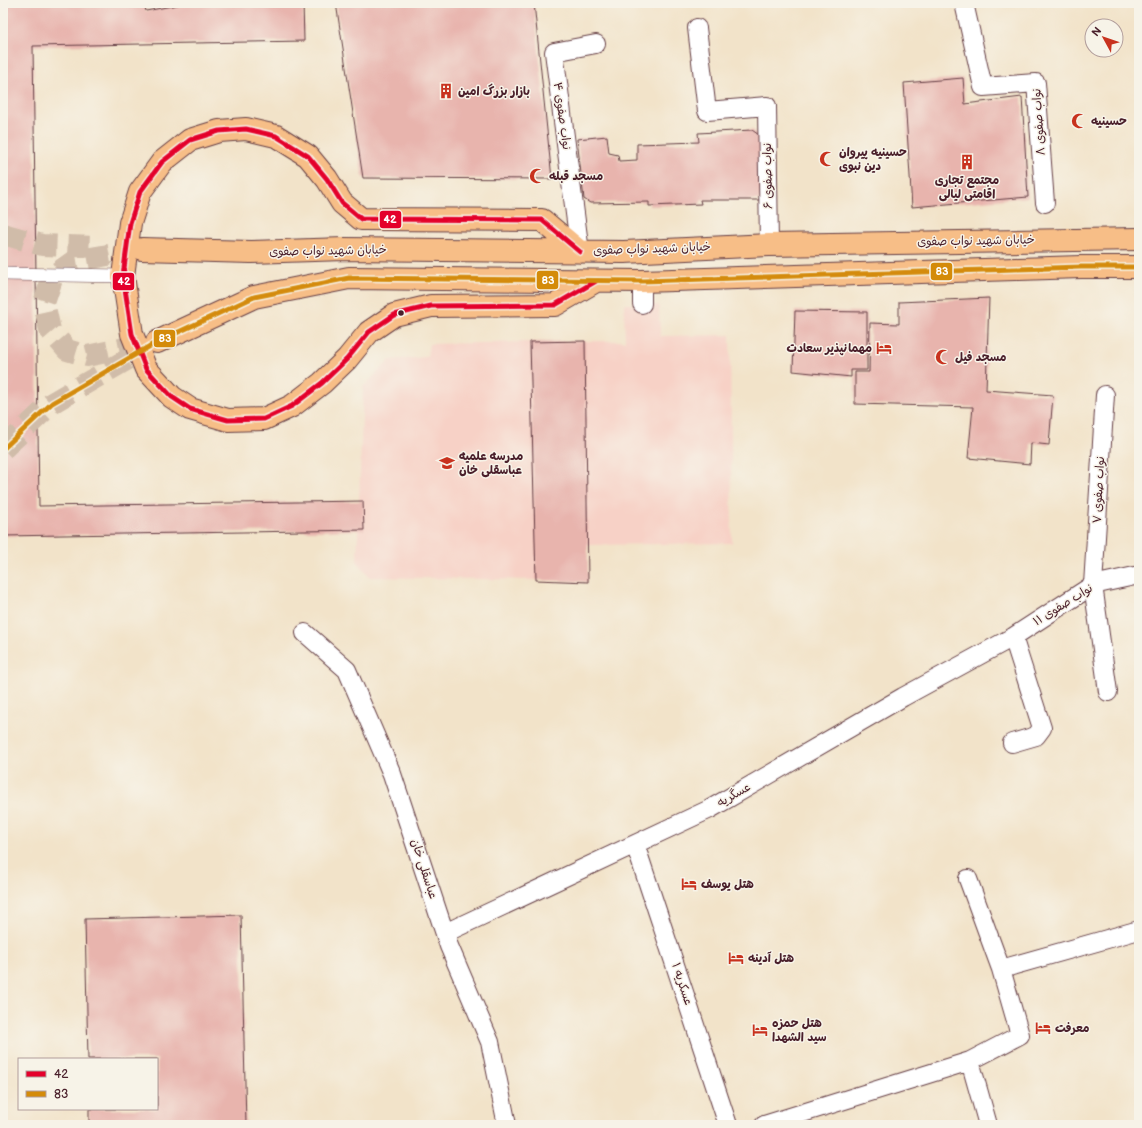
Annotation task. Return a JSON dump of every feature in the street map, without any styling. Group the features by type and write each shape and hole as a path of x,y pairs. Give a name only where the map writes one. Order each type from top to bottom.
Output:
{"main road":[{"path":"580,252 542,220 361,219 342,203 327,179 308,156 276,136 246,129 219,131 190,140 162,162 140,192 130,222 123,276 132,334 146,369 172,397 190,409 228,420 264,419 292,406 322,383 347,359 369,332 394,315 431,306 555,305 596,281"},
{"name":"خیابان شهید نواب صفوی","path":"142,249 252,252 345,249 624,252 769,245 1139,239"},
{"path":"157,342 254,297 349,278 642,281 1074,267 1139,267"}],"street":[{"name":"نواب صفوی ۸","path":"964,3 983,87 1036,82 1045,203"},
{"name":"نواب صفوی ۶","path":"696,28 707,111 767,106 769,245"},
{"name":"نواب صفوی ۴","path":"580,252 554,52 596,44"},
{"path":"3,274 123,276"},
{"path":"642,281 642,304"},
{"name":"نواب صفوی ۷","path":"1105,395 1093,585 1108,692"},
{"name":"نواب صفوی ۱۱","path":"1013,637 1093,585 1139,575"},
{"name":"عباسقلی خان","path":"305,633 347,670 392,774 449,946 490,1042 507,1125"},
{"path":"1012,743 1036,736 1042,728 1013,637"},
{"name":"عسگریه","path":"445,933 710,809 903,697 1013,637"},
{"name":"عسکریه ۱","path":"635,844 728,1125"},
{"path":"764,1125 970,1061 1020,1035 1001,969 968,879"},
{"path":"1001,969 1139,930"},
{"path":"970,1061 988,1125"}],"shaded area":[{"path":"624,304 659,305 660,336 730,335 732,543 587,545 585,341 625,341"},
{"name":"مدرسه علمیه عباسقلی خان","path":"530,342 536,580 370,577 357,561 363,387 390,360 427,357 429,344"}],"building":[{"path":"3,3 169,3 145,8 146,11 187,3 303,3 304,41 33,46 39,506 363,501 364,530 3,536"},
{"name":"بازار بزرگ امین","path":"336,3 534,3 552,179 363,178"},
{"name":"مجتمع تجاری اقامتی لیالی","path":"963,78 965,104 1022,97 1028,197 912,207 904,83"},
{"path":"752,130 759,135 763,194 759,200 700,200 701,204 649,206 649,202 590,203 584,199 577,139 607,136 609,153 618,155 619,161 637,160 637,144 699,142 698,133"},
{"path":"989,298 986,390 1053,395 1049,445 1031,443 1030,464 968,458 973,407 855,404 855,372 869,372 870,323 899,324 899,302"},
{"path":"795,311 867,312 867,370 851,370 851,377 793,371"},
{"path":"585,341 588,582 536,580 530,342"},
{"path":"241,915 246,1125 89,1125 89,1110 158,1110 158,1058 88,1058 85,919"}],"tunnel":[{"path":"3,234 42,245 100,247"},
{"path":"142,249 74,261 53,276 44,303 50,330 67,350 87,356 155,342"},
{"path":"3,449 52,403 142,351"}],"transit line":[{"name":"42","path":"580,252 542,220 361,219 342,203 327,179 308,156 276,136 246,129 219,131 190,140 162,162 140,192 130,223 123,276 132,334 146,369 172,397 190,409 228,420 264,419 292,406 322,383 347,359 369,332 394,315 431,306 555,305 596,281"},
{"name":"83","path":"3,449 52,403 157,342 254,297 349,278 642,281 1081,267 1139,267"}],"place":[{"name":"بازار بزرگ امین","path":"446,91"},
{"name":"حسینیه","path":"1079,121"},
{"name":"حسینیه پیروان دین نبوی","path":"827,159"},
{"name":"مجتمع تجاری اقامتی لیالی","path":"967,162"},
{"name":"مسجد قبله","path":"537,176"},
{"name":"مهمانپذیر سعادت","path":"884,348"},
{"name":"مسجد فیل","path":"943,357"},
{"name":"مدرسه علمیه عباسقلی خان","path":"447,463"},
{"name":"هتل یوسف","path":"689,884"},
{"name":"هتل آدینه","path":"736,958"},
{"name":"معرفت","path":"1043,1028"},
{"name":"هتل حمزه سید الشهدا","path":"760,1030"}]}
